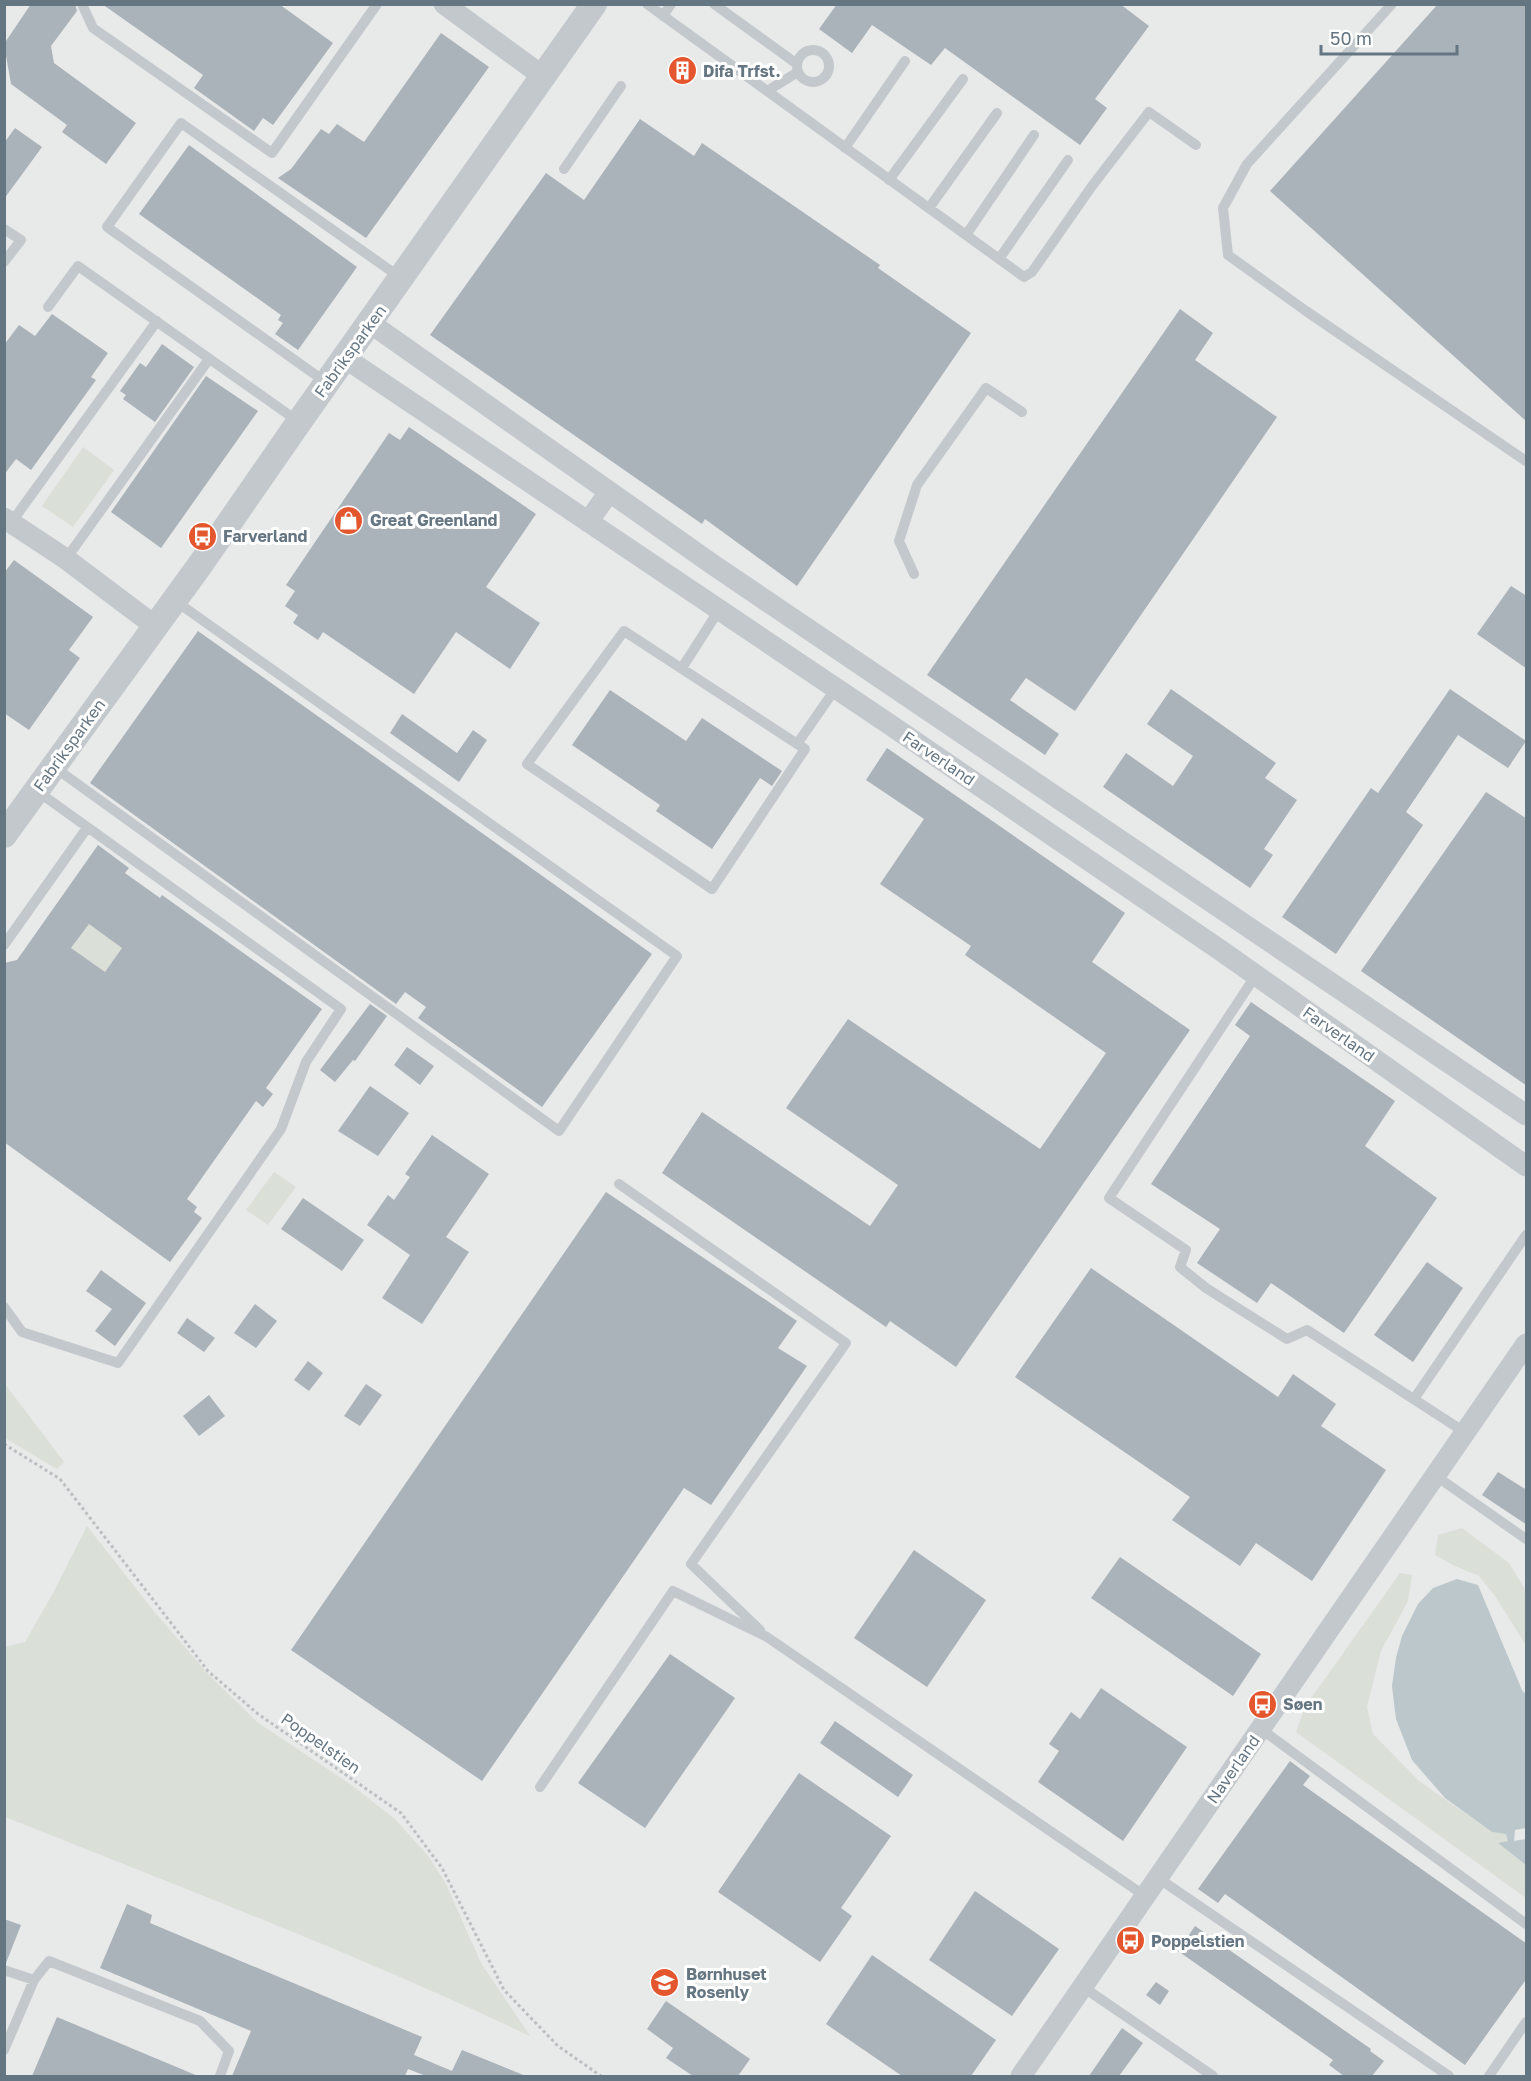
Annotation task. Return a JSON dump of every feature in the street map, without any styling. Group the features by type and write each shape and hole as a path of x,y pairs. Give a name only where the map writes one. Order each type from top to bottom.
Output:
{"street":[{"path":"444,4 544,77"},
{"name":"Fabriksparken","path":"4,835 174,600 594,4"},
{"name":"Farverland","path":"370,323 712,564 1527,1115"},
{"name":"Farverland","path":"345,358 836,688 1223,952 1527,1166"},
{"path":"588,522 609,492"},
{"path":"8,521 66,560 155,626"},
{"path":"836,688 854,660"},
{"path":"888,724 907,696"},
{"path":"1021,814 1041,787"},
{"path":"1223,952 1243,923"},
{"name":"Naverland","path":"1021,2076 1527,1344"}],"lane":[{"path":"82,4 93,28 272,153 377,4"},
{"path":"647,4 1024,277 1032,272 1092,186 1149,112 1196,145"},
{"path":"663,16 671,4"},
{"path":"714,4 797,68 767,91"},
{"path":"1392,4 1247,164 1223,208 1228,255 1306,311 1527,461"},
{"path":"845,148 905,61"},
{"path":"889,180 963,79"},
{"path":"564,169 621,86"},
{"path":"929,208 997,113"},
{"path":"327,383 107,227 181,123 401,279"},
{"path":"966,235 1034,135"},
{"path":"999,259 1068,160"},
{"path":"4,228 21,240 4,262"},
{"path":"48,307 78,266 299,422"},
{"path":"8,521 157,321"},
{"path":"66,560 209,358"},
{"path":"914,574 899,540 917,484 986,388 1022,412"},
{"path":"54,766 559,1131 677,956 174,600"},
{"path":"682,669 719,610"},
{"path":"624,631 797,744 805,749 712,889 527,764 624,631"},
{"path":"797,744 836,688"},
{"path":"4,1307 22,1332 118,1363 281,1129 306,1062 341,1009 37,791"},
{"path":"4,945 87,828"},
{"path":"1256,975 1109,1198 1186,1250 1180,1267 1206,1288 1287,1339 1307,1330 1466,1433"},
{"path":"619,1184 846,1343 691,1564 767,1637"},
{"path":"1414,1399 1527,1235"},
{"path":"1436,1476 1527,1539"},
{"path":"540,1786 673,1591 767,1637 1145,1896"},
{"path":"1261,1729 1527,1924"},
{"path":"1158,1878 1449,2076"},
{"path":"4,2050 34,1980 49,1961 200,2021 229,2051 220,2076"},
{"path":"4,1970 34,1980"},
{"path":"1083,1987 1213,2076"},
{"path":"1489,2076 1527,2022"}],"path":[{"name":"Poppelstien","path":"4,1444 60,1479 208,1671 258,1714 401,1813 442,1868 504,1990 558,2046 601,2076"}],"shaded area":[{"path":"5,5 1526,5 1526,2076 5,2076"},
{"path":"83,447 114,470 73,527 42,506"},
{"path":"89,924 122,948 92,990 58,967"},
{"path":"274,1172 296,1187 268,1225 246,1210"},
{"path":"5,1384 64,1462 57,1469 5,1438"},
{"path":"87,1526 152,1609 207,1673 257,1722 350,1784 395,1819 429,1857 446,1884 481,1963 530,2036 401,1977 5,1817 5,1647 25,1642"},
{"path":"1462,1528 1509,1563 1526,1591 1526,1645 1495,1596 1479,1576 1435,1555 1438,1535"},
{"path":"1400,1573 1412,1575 1408,1601 1381,1651 1367,1707 1373,1734 1419,1781 1492,1832 1507,1834 1508,1841 1498,1843 1526,1865 1526,1898 1296,1732 1305,1707"},
{"path":"1457,1579 1478,1585 1526,1695 1526,1828 1515,1830 1514,1841 1526,1839 1526,1865 1498,1843 1508,1841 1506,1834 1492,1832 1445,1798 1412,1760 1396,1719 1392,1686 1402,1636 1418,1604 1433,1588"}],"building":[{"path":"31,4 75,4 77,11 51,46 54,63 136,123 106,164 62,132 67,125 11,84 4,44"},
{"path":"102,4 279,4 333,43 273,125 263,118 254,131 194,88 203,75"},
{"path":"837,4 1120,4 1149,26 1095,99 1107,108 1080,145 945,48 931,65 872,25 852,53 819,29"},
{"path":"1438,4 1527,4 1527,422 1270,191"},
{"path":"441,33 489,67 366,238 278,178 291,169 321,129 329,134 337,124 364,142"},
{"path":"640,119 694,156 702,143 880,265 878,268 971,333 797,586 705,519 702,524 430,335 546,173 584,200"},
{"path":"15,128 42,147 4,199 4,143"},
{"path":"189,145 357,267 298,350 275,334 283,323 278,320 281,315 139,214"},
{"path":"1180,309 1213,333 1195,360 1277,417 1075,711 1026,678 1010,700 1059,734 1045,755 927,675"},
{"path":"52,314 108,353 91,377 96,380 31,470 16,459 4,475 4,345 19,325 35,336"},
{"path":"162,344 194,367 155,422 123,399 126,395 120,391 140,363 146,367"},
{"path":"206,376 258,411 161,548 111,512"},
{"path":"409,427 536,514 486,587 540,623 510,669 456,632 414,694 323,632 318,640 293,623 298,615 285,606 295,591 286,585 389,433 400,440"},
{"path":"14,560 93,617 69,650 80,658 29,730 4,713 4,573"},
{"path":"1511,586 1527,596 1527,669 1477,634"},
{"path":"198,631 652,954 542,1107 418,1018 426,1007 405,992 396,1004 90,783"},
{"path":"1171,689 1276,763 1265,778 1297,800 1264,849 1273,855 1250,888 1103,787 1126,753 1173,786 1193,756 1147,724"},
{"path":"1450,689 1526,741 1508,768 1458,735 1406,812 1423,825 1336,954 1282,917 1371,788 1378,793"},
{"path":"610,690 686,741 702,718 782,771 772,786 760,778 712,849 656,811 660,805 572,745"},
{"path":"402,714 457,753 473,730 487,740 459,782 390,733"},
{"path":"887,748 1125,913 1092,962 1190,1030 956,1367 890,1321 886,1327 662,1173 702,1112 870,1226 898,1185 786,1108 848,1019 1040,1149 1106,1053 965,955 971,946 880,884 924,819 866,780"},
{"path":"1486,792 1527,819 1527,1086 1361,971"},
{"path":"98,845 129,868 125,873 160,898 162,895 322,1009 266,1088 273,1094 263,1107 256,1101 187,1199 197,1207 194,1212 202,1218 170,1262 4,1142 4,976 6,974 4,963 17,960","holes":["89,924 122,948 105,972 71,948"]},
{"path":"1251,1002 1395,1101 1365,1146 1437,1198 1344,1333 1271,1283 1257,1303 1197,1263 1220,1229 1151,1184 1250,1036 1235,1025"},
{"path":"370,1004 387,1016 355,1061 353,1060 335,1082 320,1070"},
{"path":"407,1047 434,1066 420,1085 394,1065"},
{"path":"370,1086 409,1113 378,1156 338,1131"},
{"path":"432,1135 489,1174 446,1237 469,1252 422,1324 382,1298 410,1255 367,1225 388,1195 394,1200 410,1177 405,1174"},
{"path":"606,1192 797,1321 778,1348 807,1366 711,1505 684,1488 482,1781 291,1650"},
{"path":"303,1198 364,1240 342,1271 281,1229"},
{"path":"1427,1262 1463,1288 1413,1362 1374,1335"},
{"path":"1091,1268 1278,1397 1293,1374 1336,1404 1321,1426 1386,1470 1312,1581 1256,1543 1240,1566 1172,1520 1190,1497 1015,1377"},
{"path":"101,1270 146,1303 115,1346 95,1331 112,1309 86,1291"},
{"path":"255,1304 277,1321 256,1348 234,1333"},
{"path":"187,1318 215,1338 204,1352 177,1333"},
{"path":"308,1361 323,1373 309,1391 294,1380"},
{"path":"366,1384 382,1395 360,1426 344,1416"},
{"path":"209,1395 225,1416 199,1436 183,1416"},
{"path":"1498,1472 1527,1490 1527,1525 1482,1495"},
{"path":"914,1550 986,1600 927,1687 854,1638"},
{"path":"1120,1557 1261,1654 1233,1696 1091,1598"},
{"path":"670,1654 735,1698 645,1828 578,1783"},
{"path":"1101,1688 1187,1747 1123,1841 1038,1782 1059,1751 1049,1744 1071,1712 1080,1719"},
{"path":"835,1721 913,1775 898,1797 820,1743"},
{"path":"1290,1761 1310,1776 1303,1785 1527,1944 1527,1978 1465,2065 1225,1894 1218,1903 1198,1889"},
{"path":"799,1773 891,1836 841,1908 852,1916 820,1962 718,1892"},
{"path":"975,1891 1059,1949 1012,2016 929,1960"},
{"path":"127,1904 152,1915 150,1923 422,2037 414,2055 452,2071 462,2050 526,2076 426,2076 408,2069 405,2076 232,2076 251,2031 100,1968"},
{"path":"4,1919 21,1925 6,1963 4,1963"},
{"path":"1195,1926 1371,2049 1370,2051 1384,2061 1372,2076 1344,2076 1329,2065 1333,2060 1178,1951"},
{"path":"872,1955 996,2040 971,2076 902,2076 826,2024"},
{"path":"1156,1982 1169,1991 1160,2005 1146,1995"},
{"path":"666,2001 750,2059 738,2076 693,2076 666,2058 673,2048 647,2029"},
{"path":"57,2017 198,2076 32,2076"},
{"path":"1122,2028 1143,2043 1119,2076 1089,2076"}],"place":[{"name":"Difa Trfst.","path":"682,71"},
{"name":"Great Greenland","path":"349,520"},
{"name":"Farverland","path":"202,536"},
{"name":"Søen","path":"1262,1704"},
{"name":"Poppelstien","path":"1130,1941"},
{"name":"Børnhuset Rosenly","path":"665,1983"}]}
